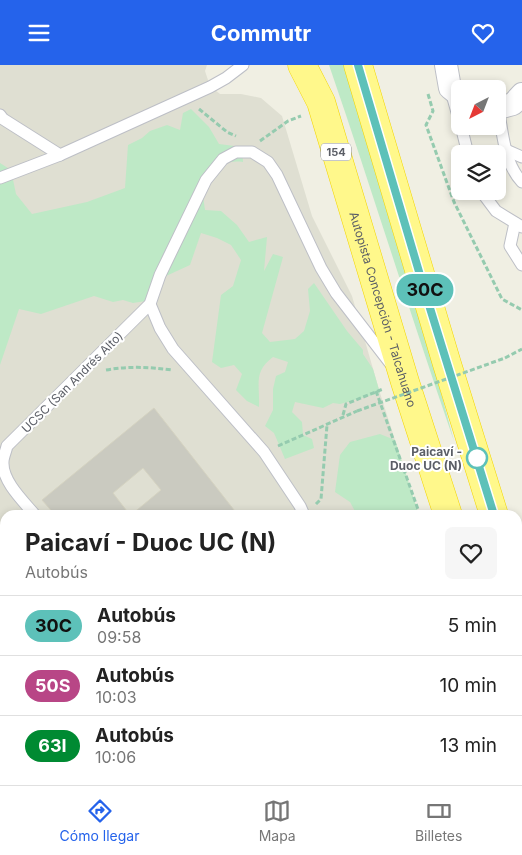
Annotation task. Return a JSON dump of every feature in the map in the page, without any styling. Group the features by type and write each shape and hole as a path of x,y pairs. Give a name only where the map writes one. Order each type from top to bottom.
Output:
{"highway":[{"name":"Autopista Concepción - Talcahuano","path":"302,65 320,101 405,382 446,510"},
{"path":"358,65 492,510"}],"street":[{"path":"506,105 513,103 522,94"}],"lane":[{"path":"0,178 60,155 210,87 226,79 242,65"},
{"path":"0,115 3,119 60,155"},
{"path":"250,150 268,162 278,175 321,269 336,293 405,382"},
{"name":"UCSC (San Andrés Alto)","path":"30,510 6,477 3,462 4,450 150,304 160,275 206,180 223,159 236,152 250,150"},
{"path":"506,150 522,157"},
{"path":"506,150 512,168 522,183"},
{"path":"488,200 496,211 519,225 510,246 522,265"},
{"path":"150,304 165,338 264,452 300,506 305,510"}],"path":[{"path":"451,80 424,77 433,111 426,125 454,202 502,299 522,310"},
{"path":"196,107 227,132 244,142 250,150 288,121"},
{"path":"264,452 327,425 343,416 505,358 522,349"},
{"path":"72,382 89,373 122,367 143,366 172,371 203,383"},
{"path":"343,416 346,404 376,391 418,510"},
{"path":"310,510 321,499 327,425"}],"shaded area":[{"path":"0,65 207,65 205,71 210,86 220,94 241,94 261,98 282,116 312,216 352,296 380,393 417,510 0,510"}],"green space":[{"path":"329,65 344,65 425,333 454,441 422,348"},
{"path":"191,109 209,127 219,144 242,147 243,162 223,165 202,189 205,210 221,211 237,225 249,242 267,237 264,271 273,254 283,257 262,333 270,342 295,339 304,331 310,311 308,289 314,283 347,331 363,350 363,354 373,369 380,393 340,404 333,403 323,408 295,402 292,412 302,422 303,435 312,439 314,448 285,459 274,433 265,426 273,410 273,389 276,376 285,372 288,362 273,357 263,368 259,379 259,407 247,401 236,390 242,374 234,365 221,368 212,362 221,295 233,286 241,260 231,245 217,238 201,233 190,265 166,276 151,286 146,301 133,303 123,300 113,302 94,296 41,314 19,309 0,365 0,163 11,170 16,194 32,214 87,202 125,188 128,145 142,138 150,131 167,125 180,130 183,113"},
{"path":"380,434 395,440 417,510 354,510 350,502 335,492 340,455 350,442"}],"building":[{"path":"154,408 234,510 137,510 161,490 143,468 113,493 126,510 51,510 42,500"}],"bus line":[{"name":"30C","path":"358,65 425,292 492,510"}],"place":[{"name":"Paicaví - Duoc UC (N)","path":"477,458"}]}
